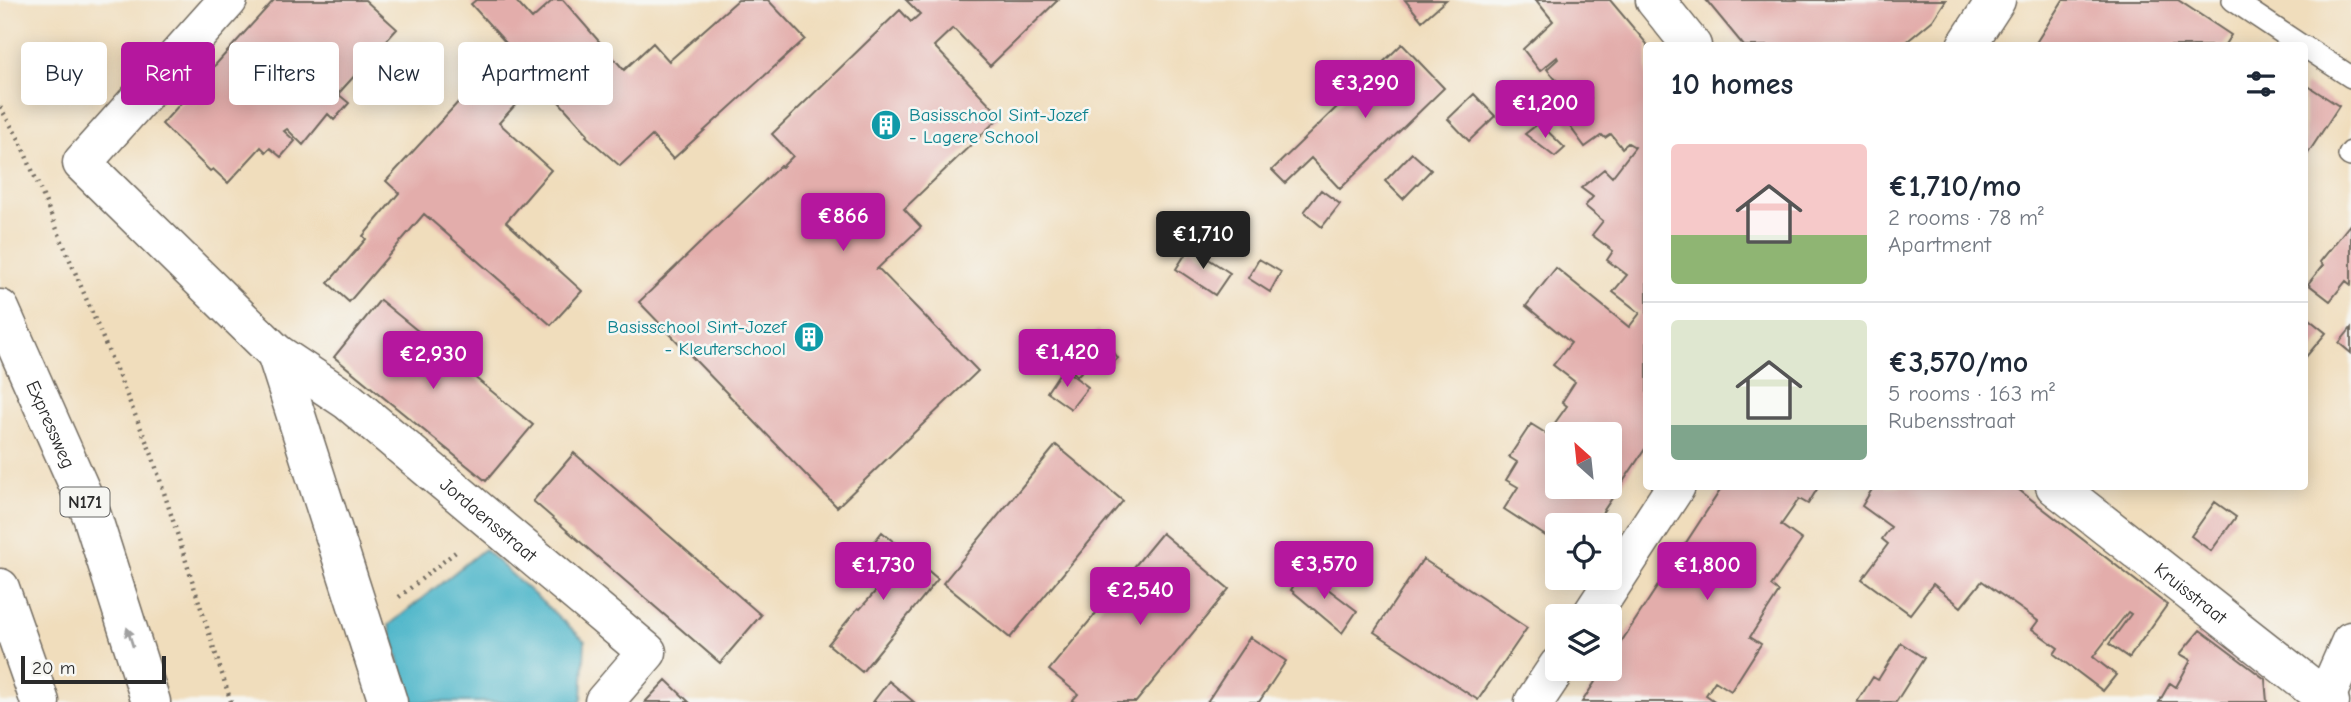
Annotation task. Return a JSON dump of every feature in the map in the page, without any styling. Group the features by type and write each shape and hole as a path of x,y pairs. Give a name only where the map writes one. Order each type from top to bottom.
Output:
{"main road":[{"name":"Jordaensstraat","path":"228,0 82,163 276,353 348,401 647,652 604,702"},
{"path":"1655,0 1689,42"},
{"path":"1969,42 1996,0"},
{"name":"Expressweg","path":"0,309 92,516 150,702"},
{"name":"Jordaensstraat","path":"276,353 388,702"},
{"path":"1599,604 1673,490"},
{"name":"Kruisstraat","path":"2060,490 2327,701"},
{"path":"0,588 40,702"},
{"path":"2327,701 2351,641"},
{"path":"1534,702 1548,681"}],"lane":[{"path":"2233,0 2298,42"},
{"path":"2308,49 2351,77"}],"path":[{"path":"0,107 19,139 152,455 231,702"},
{"path":"363,626 493,523"}],"water":[{"path":"484,549 585,641 580,702 410,702 389,625"}],"building":[{"path":"274,0 365,0 397,29 385,42 353,42 353,77 339,93 339,42 236,42"},
{"path":"476,0 515,0 532,19 553,0 563,0 600,42 505,42 471,4"},
{"path":"738,0 768,0 805,39 673,159 652,136 620,166 586,136 588,134 562,105 613,105 613,57 624,70 653,43 669,61"},
{"name":"Basisschool Sint-Jozef - Kleuterschool","path":"906,0 1058,0 990,66 953,28 934,46 1001,116 904,209 921,227 877,269 978,371 837,507 639,302 793,156 772,134 900,10 911,22 920,14"},
{"path":"1405,0 1446,0 1422,21"},
{"path":"1536,0 1610,0 1645,42 1643,42 1643,452 1622,483 1622,422 1556,422 1567,406 1562,402 1575,382 1553,365 1571,343 1526,306 1556,268 1629,327 1640,313 1613,292 1627,275 1607,260 1613,251 1592,235 1603,221 1585,206 1593,197 1581,188 1604,169 1612,177 1635,147 1628,143 1622,148 1611,134 1605,138 1602,135 1585,147 1565,120 1591,98 1582,87 1570,97 1547,69 1557,57 1540,71 1523,49 1553,21"},
{"path":"1706,0 1946,0 1933,20 1906,42 1741,42"},
{"path":"2063,0 2178,0 2231,35 2227,42 2037,42"},
{"path":"1402,44 1444,88 1340,189 1311,158 1285,183 1272,170"},
{"path":"229,50 229,105 339,105 339,95 349,103 334,120 328,114 303,145 287,129 284,131 295,141 281,157 270,148 266,152 261,147 228,183 213,169 210,171 162,124 179,105 215,105 215,65"},
{"path":"2308,86 2339,106 2308,153"},
{"path":"1474,94 1495,116 1469,141 1448,119"},
{"path":"458,102 458,105 515,105 499,123 551,170 506,222 582,291 551,325 424,214 349,302 328,283 366,239 363,236 399,193 386,181"},
{"path":"1539,123 1565,148 1555,157 1525,134"},
{"path":"1412,153 1431,170 1403,199 1385,181"},
{"path":"1321,190 1340,204 1322,227 1304,212"},
{"path":"2351,223 2351,285 2346,281 2330,301 2308,284 2323,265 2320,262"},
{"path":"1190,247 1230,273 1215,295 1176,269"},
{"path":"1259,259 1281,272 1270,292 1248,278"},
{"path":"380,300 533,425 486,481 334,357"},
{"path":"2308,318 2326,333 2308,354"},
{"path":"2351,328 2351,353 2339,343"},
{"path":"1098,330 1118,358 1108,367 1098,355 1077,376 1064,362"},
{"path":"1063,368 1088,387 1071,409 1047,392"},
{"path":"1531,424 1545,433 1545,499 1611,499 1602,513 1545,513 1545,536 1504,509 1518,487 1506,480 1517,462 1509,457"},
{"path":"1056,445 1123,501 1010,638 943,583"},
{"path":"574,453 761,615 720,663 533,501"},
{"path":"1720,490 1817,490 1808,504 1799,499 1781,525 1802,540 1771,586 1779,592 1750,637 1761,644 1731,691 1715,681 1706,695 1716,702 1582,702 1596,681 1622,681 1622,641"},
{"path":"1872,490 2019,490 2167,605 2129,658 2109,644 2131,614 2128,612 2093,657 2116,675 2103,691 2054,654 2058,648 2032,629 2038,621 1982,581 1961,607 1933,584 1910,614 1862,579 1888,544 1882,539 1891,527 1862,506"},
{"path":"2215,502 2236,517 2211,551 2191,536"},
{"path":"882,532 938,579 862,672 828,644 882,584 857,564"},
{"path":"1162,533 1229,589 1136,702 1071,702 1078,694 1049,670"},
{"path":"1423,559 1527,628 1478,700 1374,632"},
{"path":"1303,570 1357,611 1342,633 1291,590"},
{"path":"2200,630 2265,679 2267,702 2159,702 2170,683 2176,687 2191,660 2180,654"},
{"path":"1250,637 1286,661 1259,702 1207,702"},
{"path":"1901,643 1924,658 1896,702 1857,702 1873,677 1878,680"},
{"path":"666,680 689,702 645,702"},
{"path":"889,681 914,702 873,702"}],"place":[{"name":"Basisschool Sint-Jozef - Lagere School","path":"886,125"},
{"name":"Basisschool Sint-Jozef - Kleuterschool","path":"809,337"}]}
